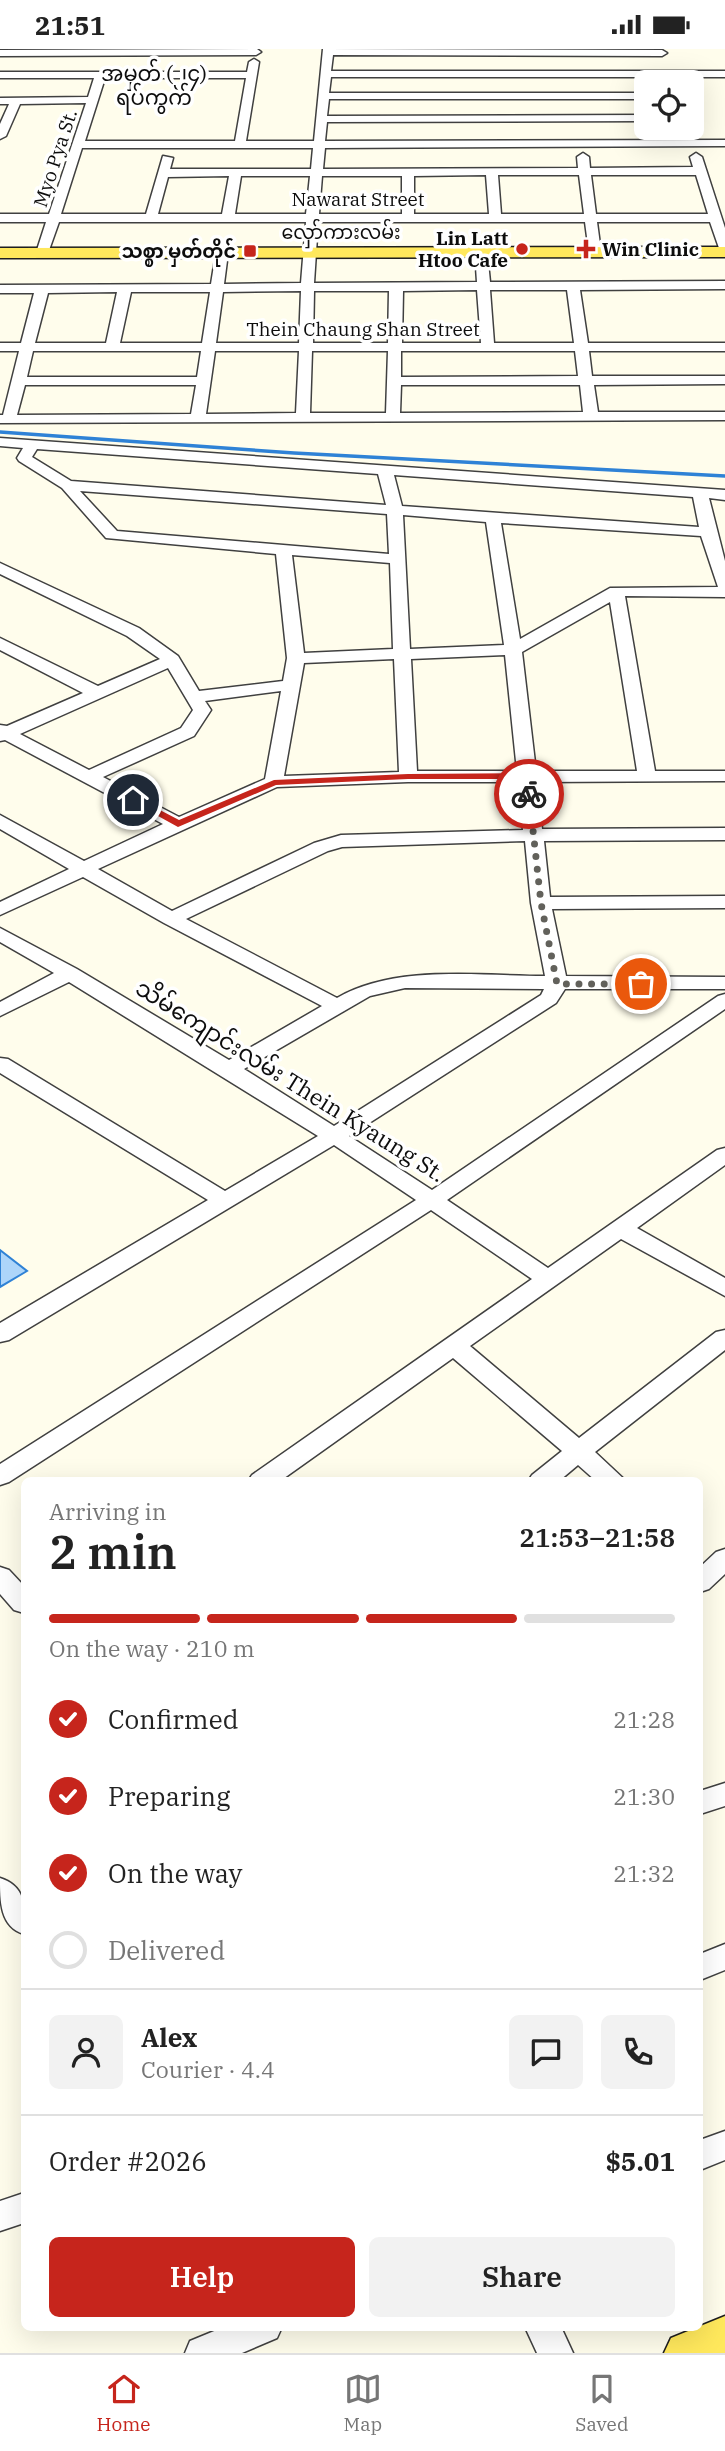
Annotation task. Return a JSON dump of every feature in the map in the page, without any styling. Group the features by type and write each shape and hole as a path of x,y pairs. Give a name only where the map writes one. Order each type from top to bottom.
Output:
{"main road":[{"name":"လှော်ကားလမ်း","path":"0,253 725,250"}],"street":[{"path":"0,53 256,50 240,144"},
{"path":"26,75 35,51"},
{"path":"303,418 309,253 328,51 661,51 667,70"},
{"path":"326,74 634,78"},
{"path":"704,76 725,74"},
{"path":"0,75 252,75"},
{"name":"Myo Pya St.","path":"42,253 101,75"},
{"path":"324,96 634,96"},
{"path":"0,136 16,100"},
{"path":"0,101 93,100"},
{"path":"321,119 634,118"},
{"path":"690,140 725,250"},
{"path":"581,143 595,252"},
{"path":"78,145 725,143"},
{"path":"151,218 170,144"},
{"path":"492,171 495,218"},
{"path":"163,173 700,171"},
{"path":"228,218 236,172"},
{"path":"408,172 408,218"},
{"name":"Nawarat Street","path":"0,218 715,218"},
{"path":"481,252 488,348"},
{"path":"198,418 222,253"},
{"path":"573,285 591,417"},
{"path":"0,289 725,285"},
{"path":"393,418 396,287"},
{"path":"112,347 125,288"},
{"path":"42,289 19,381 4,419 725,416"},
{"name":"Thein Chaung Shan Street","path":"0,347 725,347"},
{"path":"394,381 725,380"},
{"path":"19,381 203,381"},
{"path":"0,442 725,495"},
{"path":"32,445 24,458 67,485 112,535 396,559"},
{"path":"385,471 395,509 408,777"},
{"path":"67,485 395,509 492,519 708,532"},
{"path":"700,493 708,532 725,586"},
{"path":"0,1334 335,1135 549,999 557,984 541,903 513,650 492,519"},
{"path":"274,782 296,658 283,549"},
{"path":"0,568 133,632 172,660 202,710 188,732 88,777"},
{"path":"296,658 513,650 616,591 725,592"},
{"path":"616,591 647,776"},
{"path":"0,643 97,693"},
{"path":"2,733 172,660"},
{"path":"195,697 290,685"},
{"path":"2,733 178,824"},
{"path":"0,909 178,824 274,782 408,777 725,776"},
{"path":"0,821 171,919 337,1006"},
{"path":"171,919 321,847 341,841 533,835 725,835"},
{"path":"541,903 725,902"},
{"name":"သိမ်ကျောင်းလမ်း Thein Kyaung St.","path":"0,934 70,973 335,1135 548,1279"},
{"path":"0,1010 70,973"},
{"path":"229,1069 363,991 394,983 725,983"},
{"path":"0,1476 433,1199 725,1000"},
{"path":"0,1063 224,1200"},
{"path":"267,1477 725,1155"},
{"path":"620,1228 725,1288"},
{"path":"546,1477 725,1338"},
{"path":"454,1345 608,1477"},
{"path":"0,1577 21,1600"},
{"path":"703,1803 725,1794"},
{"path":"0,1890 21,1917"},
{"path":"703,1966 725,1957"},
{"path":"703,2154 725,2145"},
{"path":"0,2216 21,2209"},
{"path":"202,2353 255,2331"},
{"path":"544,2331 556,2353"}],"water":[{"path":"0,1250 27,1271 0,1287"}],"waterway":[{"path":"0,432 294,453 725,476"}],"way so far":[{"path":"529,794 541,903 557,984 641,984"}],"place":[{"name":"Lin Latt Htoo Cafe","path":"522,249"},
{"name":"Win Clinic","path":"586,249"},
{"name":"သစ္စာ မှတ်တိုင်","path":"250,251"}],"district":[{"name":"အမှတ် (၂၄) ရပ်ကွက်","path":"154,85"}],"route":[{"path":"133,800 178,824 274,782 527,776 529,794"}]}
